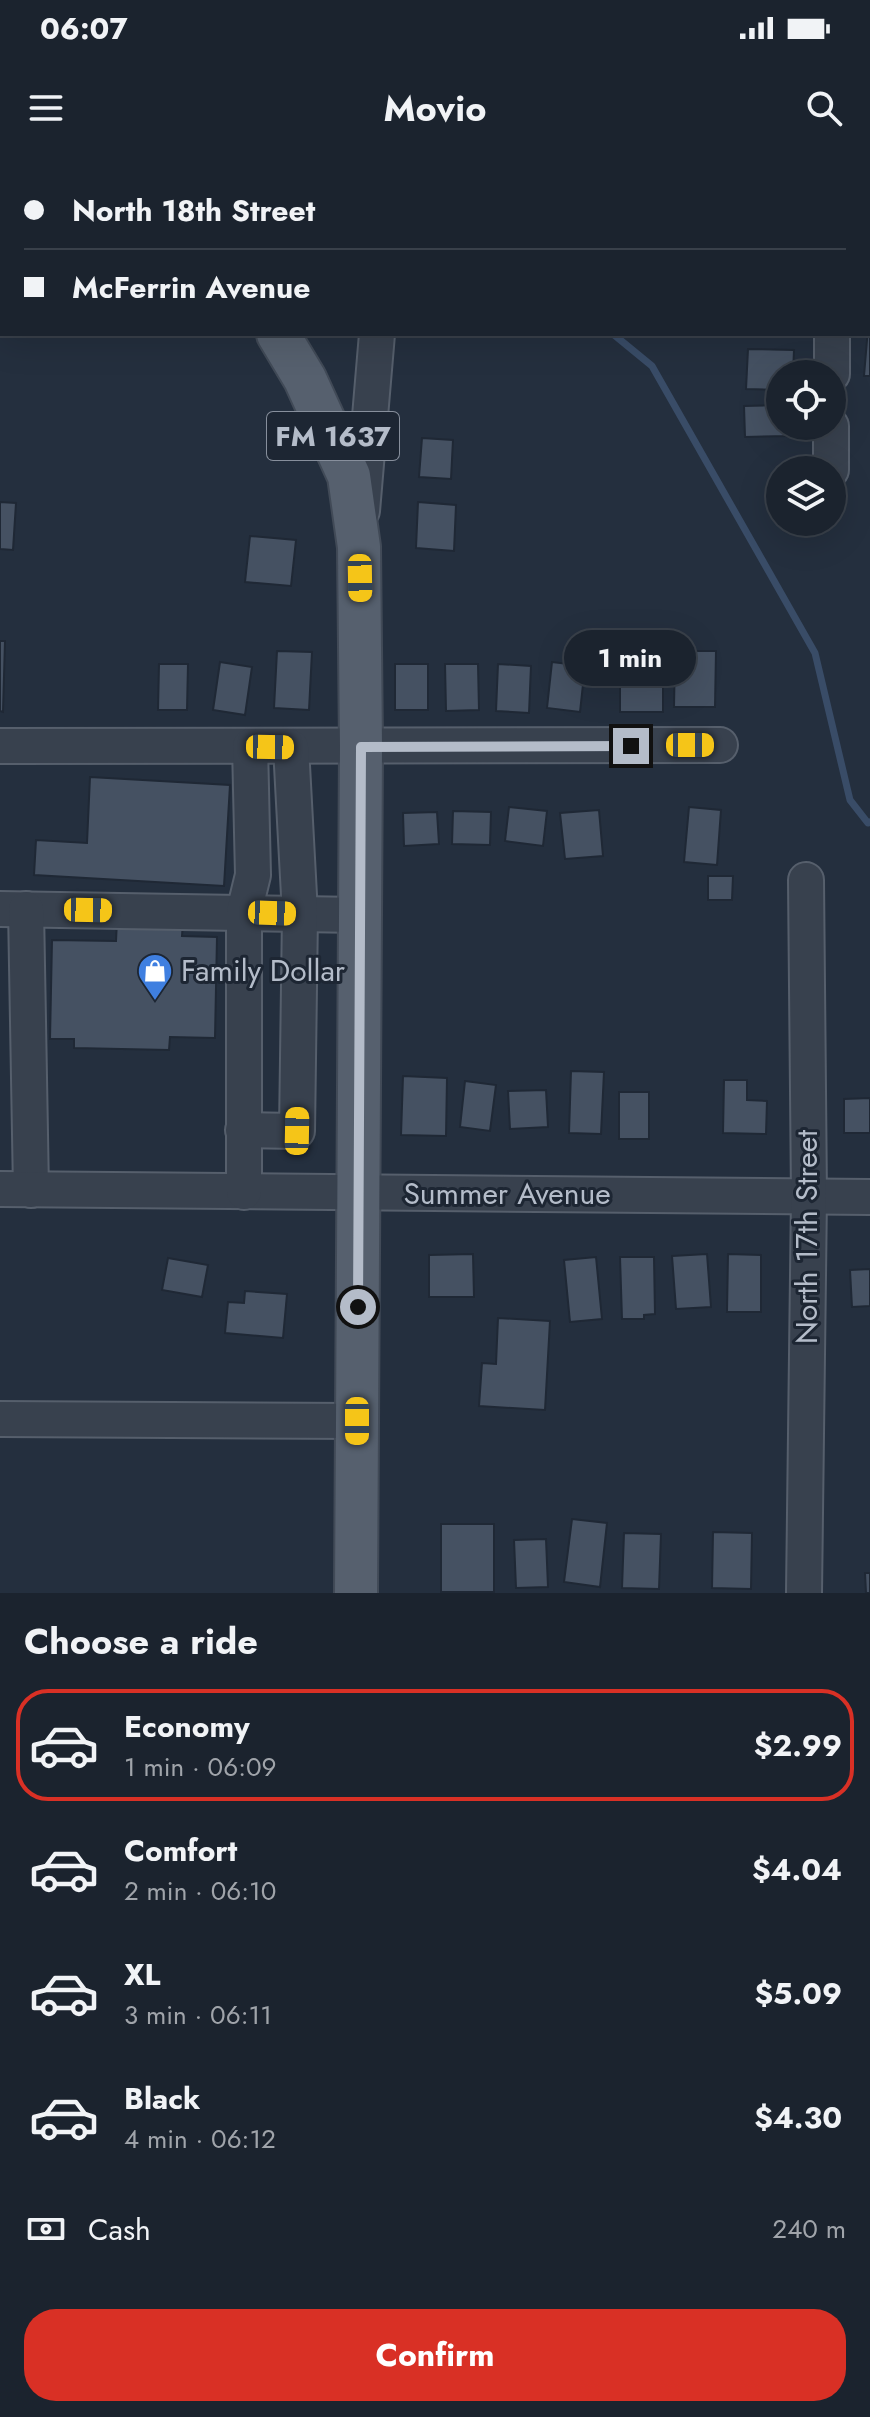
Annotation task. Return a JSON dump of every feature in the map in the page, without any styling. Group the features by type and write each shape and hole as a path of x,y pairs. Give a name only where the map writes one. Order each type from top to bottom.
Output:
{"main road":[{"name":"FM 1637","path":"282,336 349,476 359,547 361,747 356,1593"}],"street":[{"path":"359,547 377,336"},
{"path":"832,336 832,360"},
{"path":"0,746 720,745"},
{"path":"244,1192 244,912 253,875 250,746"},
{"path":"243,1130 297,1131 300,914 291,747"},
{"name":"North 17th Street","path":"804,1593 809,1196 806,880"},
{"path":"16,1189 13,909 359,915"},
{"name":"Summer Avenue","path":"16,1189 870,1197"},
{"path":"0,1419 357,1421"}],"building":[{"path":"867,336 870,336 870,376 864,376"},
{"path":"748,349 794,350 794,360 766,360 766,390 746,389"},
{"path":"766,405 766,437 745,437 744,406"},
{"path":"422,438 453,440 451,479 419,477"},
{"path":"0,502 16,503 13,550 0,549"},
{"path":"418,502 456,505 454,551 416,548"},
{"path":"250,536 296,540 291,586 245,582"},
{"path":"0,641 5,641 3,712 0,711"},
{"path":"277,651 312,652 309,710 274,708"},
{"path":"675,651 716,651 715,707 674,707"},
{"path":"220,662 252,667 245,715 213,710"},
{"path":"552,662 585,666 580,712 547,708"},
{"path":"620,662 663,663 663,712 620,712"},
{"path":"159,664 188,664 187,710 158,710"},
{"path":"395,664 428,664 428,710 395,710"},
{"path":"445,664 478,664 479,710 446,711"},
{"path":"498,664 531,666 529,713 496,711"},
{"path":"90,777 230,785 224,886 34,875 36,840 87,843"},
{"path":"509,807 547,811 543,846 505,841"},
{"path":"689,807 721,810 717,865 684,862"},
{"path":"599,810 603,856 565,859 560,813"},
{"path":"453,811 491,812 490,845 452,844"},
{"path":"437,812 439,844 404,846 403,813"},
{"path":"708,876 733,876 732,900 708,900"},
{"path":"117,920 183,922 182,936 217,937 215,1038 170,1037 169,1050 74,1048 74,1039 50,1039 52,940 116,941"},
{"path":"571,1071 604,1072 601,1134 569,1133"},
{"path":"403,1076 447,1078 446,1136 401,1135"},
{"path":"724,1080 747,1080 747,1100 767,1101 766,1134 723,1133"},
{"path":"465,1081 496,1085 490,1131 460,1127"},
{"path":"546,1090 548,1127 510,1129 508,1091"},
{"path":"619,1092 649,1092 649,1139 619,1139"},
{"path":"870,1098 870,1133 844,1133 844,1099"},
{"path":"473,1254 474,1297 429,1297 429,1255"},
{"path":"707,1254 711,1307 676,1309 672,1256"},
{"path":"728,1254 761,1255 761,1312 727,1312"},
{"path":"596,1257 602,1319 570,1322 564,1260"},
{"path":"620,1257 654,1257 655,1314 644,1315 644,1319 622,1319"},
{"path":"168,1258 208,1265 202,1297 162,1290"},
{"path":"870,1269 870,1306 852,1307 850,1270"},
{"path":"245,1291 287,1294 283,1338 225,1333 228,1302 244,1303"},
{"path":"498,1318 550,1321 545,1410 479,1406 482,1363 496,1364"},
{"path":"572,1519 607,1523 600,1587 564,1582"},
{"path":"441,1524 494,1524 494,1592 441,1592"},
{"path":"713,1532 752,1533 751,1589 712,1588"},
{"path":"624,1533 661,1534 659,1589 622,1588"},
{"path":"546,1539 548,1587 516,1588 514,1540"},
{"path":"865,1573 870,1573 870,1593 866,1593"}],"waterway":[{"path":"615,336 652,366 815,653 850,800 870,822"}],"place":[{"name":"Family Dollar","path":"155,1002"}],"route":[{"path":"358,1307 361,747 631,746"}]}
